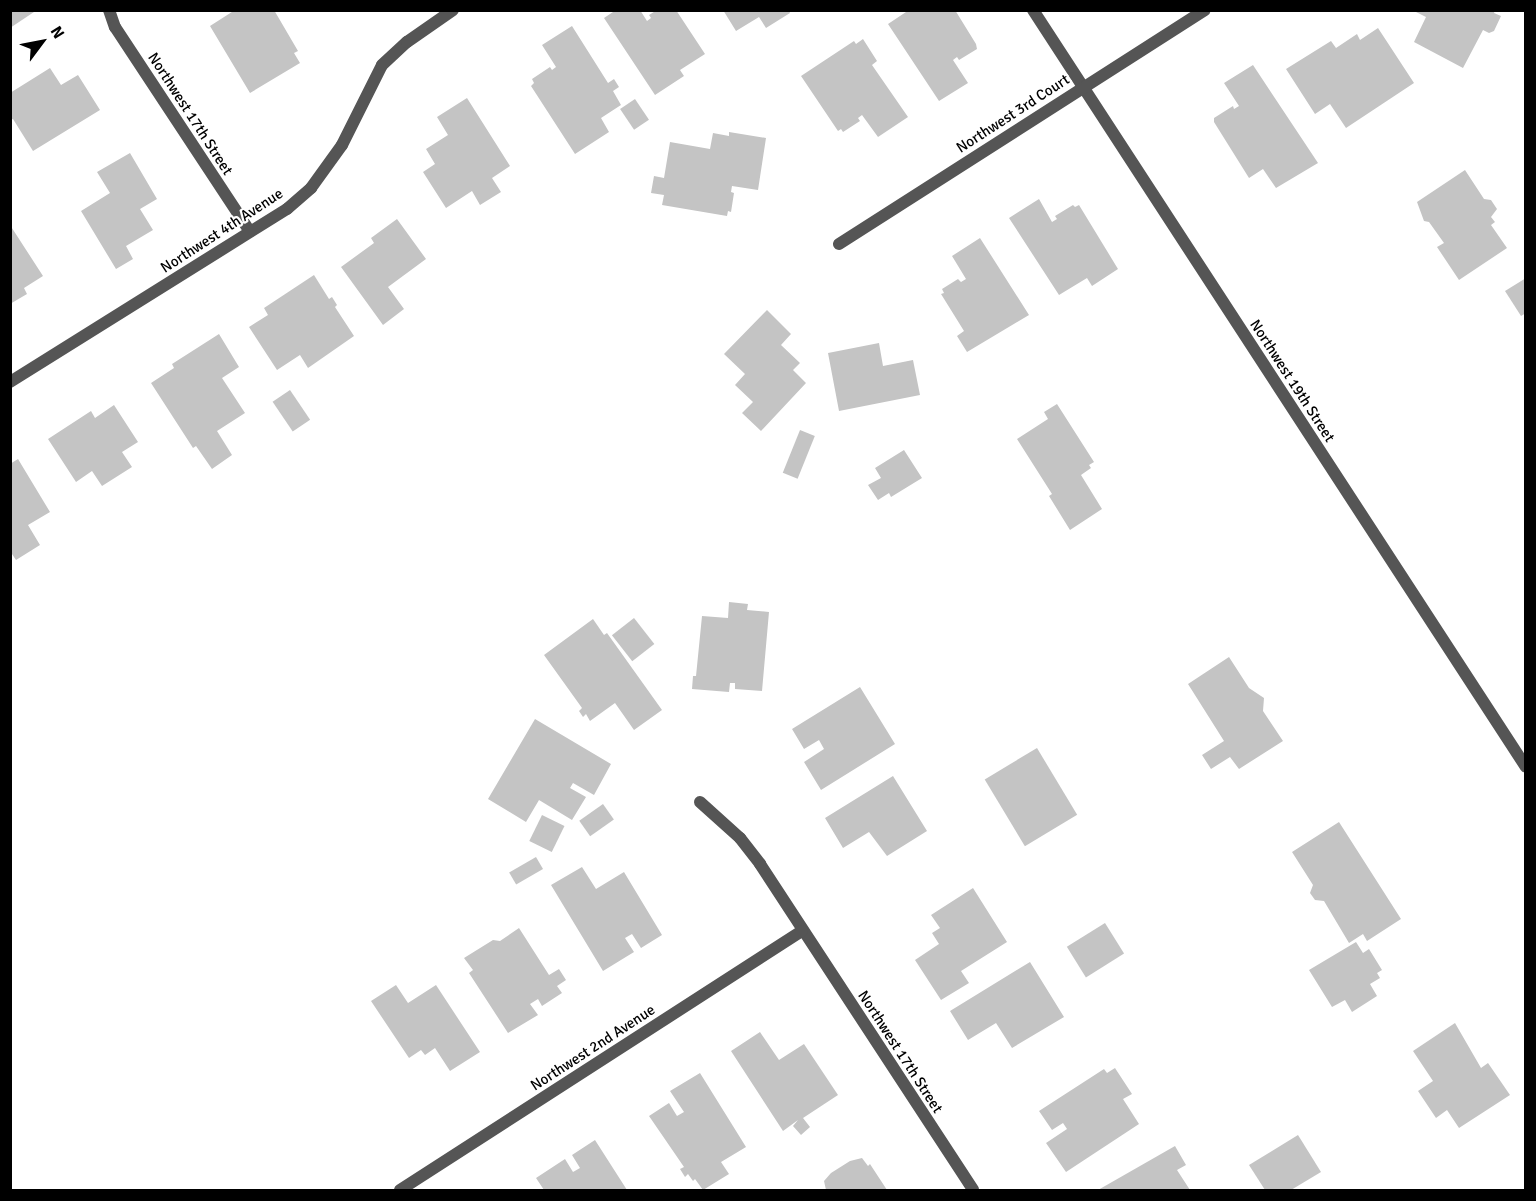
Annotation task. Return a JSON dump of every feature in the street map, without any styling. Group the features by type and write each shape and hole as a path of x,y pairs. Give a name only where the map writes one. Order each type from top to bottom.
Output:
{"street":[{"name":"Northwest 17th Street","path":"109,10 115,27 249,232"},
{"name":"Northwest 4th Avenue","path":"10,382 287,209 311,188 342,145 382,65 407,42 453,10"},
{"name":"Northwest 19th Street","path":"1033,10 1526,767"},
{"name":"Northwest 3rd Court","path":"839,244 1204,10"},
{"name":"Northwest 17th Street","path":"700,802 740,837 973,1191"},
{"name":"Northwest 2nd Avenue","path":"399,1191 802,931"}],"building":[{"path":"10,10 33,10 34,12 10,28"},
{"path":"235,10 274,10 298,51 294,53 300,63 250,93 210,26"},
{"path":"616,10 640,10 647,21 651,18 649,15 657,10 676,10 705,54 680,70 684,76 655,95 604,18"},
{"path":"723,10 789,10 790,13 766,28 759,17 736,31"},
{"path":"909,10 955,10 976,44 977,49 959,60 957,57 953,60 968,83 939,101 888,24"},
{"path":"1412,10 1495,10 1494,13 1501,16 1494,31 1489,33 1483,30 1463,68 1414,42 1426,17"},
{"path":"572,26 608,83 614,79 619,87 613,91 621,105 601,118 609,132 575,154 531,86 534,83 532,79 550,67 552,70 556,67 542,45"},
{"path":"1378,28 1414,83 1346,128 1330,104 1315,114 1286,69 1331,41 1336,48 1357,34 1360,40"},
{"path":"863,39 877,61 872,65 908,117 878,137 862,115 858,118 860,121 843,132 841,129 838,131 801,76 854,41 856,44"},
{"path":"1253,65 1318,163 1276,188 1263,169 1249,178 1214,122 1214,118 1233,106 1234,109 1239,106 1224,83"},
{"path":"50,68 61,85 78,75 100,110 33,151 13,119 10,120 10,93"},
{"path":"467,98 510,166 492,178 501,192 480,205 472,191 446,208 423,172 435,164 426,149 448,135 437,117"},
{"path":"635,99 649,120 634,130 620,109"},
{"path":"729,132 766,138 758,190 732,186 731,192 734,193 731,212 728,211 727,216 662,205 664,195 651,193 654,176 664,178 670,142 710,149 713,133 729,136"},
{"path":"130,153 157,199 140,209 153,230 126,246 133,259 116,269 81,211 110,193 97,172"},
{"path":"1465,170 1484,199 1491,200 1497,209 1491,217 1495,222 1491,225 1507,248 1459,280 1437,247 1444,243 1429,222 1424,221 1417,202"},
{"path":"1039,199 1052,222 1057,219 1055,216 1073,205 1075,207 1079,205 1118,269 1092,286 1087,278 1059,295 1009,218"},
{"path":"397,219 426,259 388,287 404,309 383,325 341,267 374,243 371,238"},
{"path":"10,225 43,276 24,288 27,294 10,304"},
{"path":"980,238 1029,315 967,352 957,336 964,331 941,294 944,293 942,289 958,279 961,282 966,279 952,256"},
{"path":"314,275 329,299 332,297 337,305 335,307 354,336 308,368 300,355 277,370 249,327 268,315 264,308"},
{"path":"1526,278 1526,313 1521,316 1505,291"},
{"path":"767,310 791,334 781,345 800,363 793,370 806,383 761,431 742,413 753,402 735,385 745,374 724,354"},
{"path":"219,334 239,367 222,378 245,413 217,431 232,455 212,469 196,446 193,448 151,383 174,368 172,364"},
{"path":"879,343 883,366 913,360 920,395 839,411 828,353"},
{"path":"290,390 310,420 293,432 273,402"},
{"path":"1057,404 1094,462 1089,465 1091,468 1081,475 1102,509 1070,530 1049,496 1052,494 1017,439 1048,419 1044,412"},
{"path":"114,405 138,442 122,452 132,467 102,486 92,471 76,482 48,439 91,411 95,418"},
{"path":"800,430 815,436 798,479 783,473"},
{"path":"904,450 922,478 891,497 889,493 878,500 868,485 881,478 875,468"},
{"path":"18,459 50,512 28,525 40,545 16,560 10,551 10,464"},
{"path":"729,602 748,604 747,610 769,612 762,691 735,689 735,683 730,683 729,692 692,689 693,676 696,676 702,616 728,618"},
{"path":"634,618 654,644 632,661 612,635"},
{"path":"593,619 604,635 607,633 662,710 634,730 615,703 590,721 586,714 583,717 579,711 582,708 544,655"},
{"path":"1229,657 1249,688 1264,698 1263,711 1283,741 1239,769 1230,757 1211,769 1202,755 1224,741 1188,684"},
{"path":"860,687 895,744 821,790 804,762 824,749 819,740 804,749 792,729"},
{"path":"535,719 611,764 594,795 573,783 570,788 586,797 572,820 539,800 526,822 488,799"},
{"path":"1037,748 1077,815 1025,846 985,779"},
{"path":"893,776 927,831 887,856 869,832 843,848 825,818"},
{"path":"603,804 614,820 590,836 579,821"},
{"path":"542,815 564,826 552,852 529,841"},
{"path":"1339,822 1401,919 1367,941 1363,934 1349,943 1324,901 1315,900 1310,893 1313,885 1292,852"},
{"path":"536,857 543,869 516,885 509,872"},
{"path":"582,867 596,889 624,872 662,935 641,948 632,934 625,938 634,952 603,971 551,885"},
{"path":"973,888 1007,942 961,971 969,983 941,1000 915,960 939,944 932,933 940,928 931,915"},
{"path":"1105,923 1124,954 1086,977 1067,947"},
{"path":"519,928 549,975 559,969 566,980 557,986 562,993 542,1006 538,999 530,1004 538,1015 508,1033 469,973 473,970 464,958 493,940 500,941"},
{"path":"1356,942 1363,953 1369,949 1382,970 1377,973 1380,978 1370,984 1377,996 1352,1012 1345,1000 1332,1007 1309,970"},
{"path":"1030,962 1064,1017 1012,1048 996,1023 968,1040 950,1011"},
{"path":"396,985 408,1003 436,985 480,1052 450,1071 435,1048 425,1055 421,1050 409,1058 371,1001"},
{"path":"1455,1023 1481,1068 1488,1063 1510,1095 1459,1128 1447,1110 1436,1118 1418,1091 1433,1081 1413,1051"},
{"path":"760,1032 779,1060 804,1044 838,1095 803,1118 810,1127 801,1135 793,1126 798,1120 783,1131 731,1051"},
{"path":"1115,1068 1132,1094 1123,1099 1139,1124 1066,1172 1046,1143 1067,1129 1063,1123 1052,1130 1039,1111 1104,1069 1107,1073"},
{"path":"700,1073 746,1147 721,1162 729,1174 703,1190 695,1179 693,1181 688,1174 685,1177 680,1169 684,1167 649,1116 669,1103 677,1116 684,1112 670,1091"},
{"path":"1298,1135 1321,1172 1291,1190 1265,1190 1249,1165"},
{"path":"595,1140 627,1190 544,1190 536,1178 565,1159 573,1172 580,1168 572,1155"},
{"path":"1175,1146 1186,1165 1177,1170 1190,1190 1098,1190"},
{"path":"862,1158 868,1166 870,1164 887,1190 826,1190 824,1181 831,1173 850,1161"}]}
